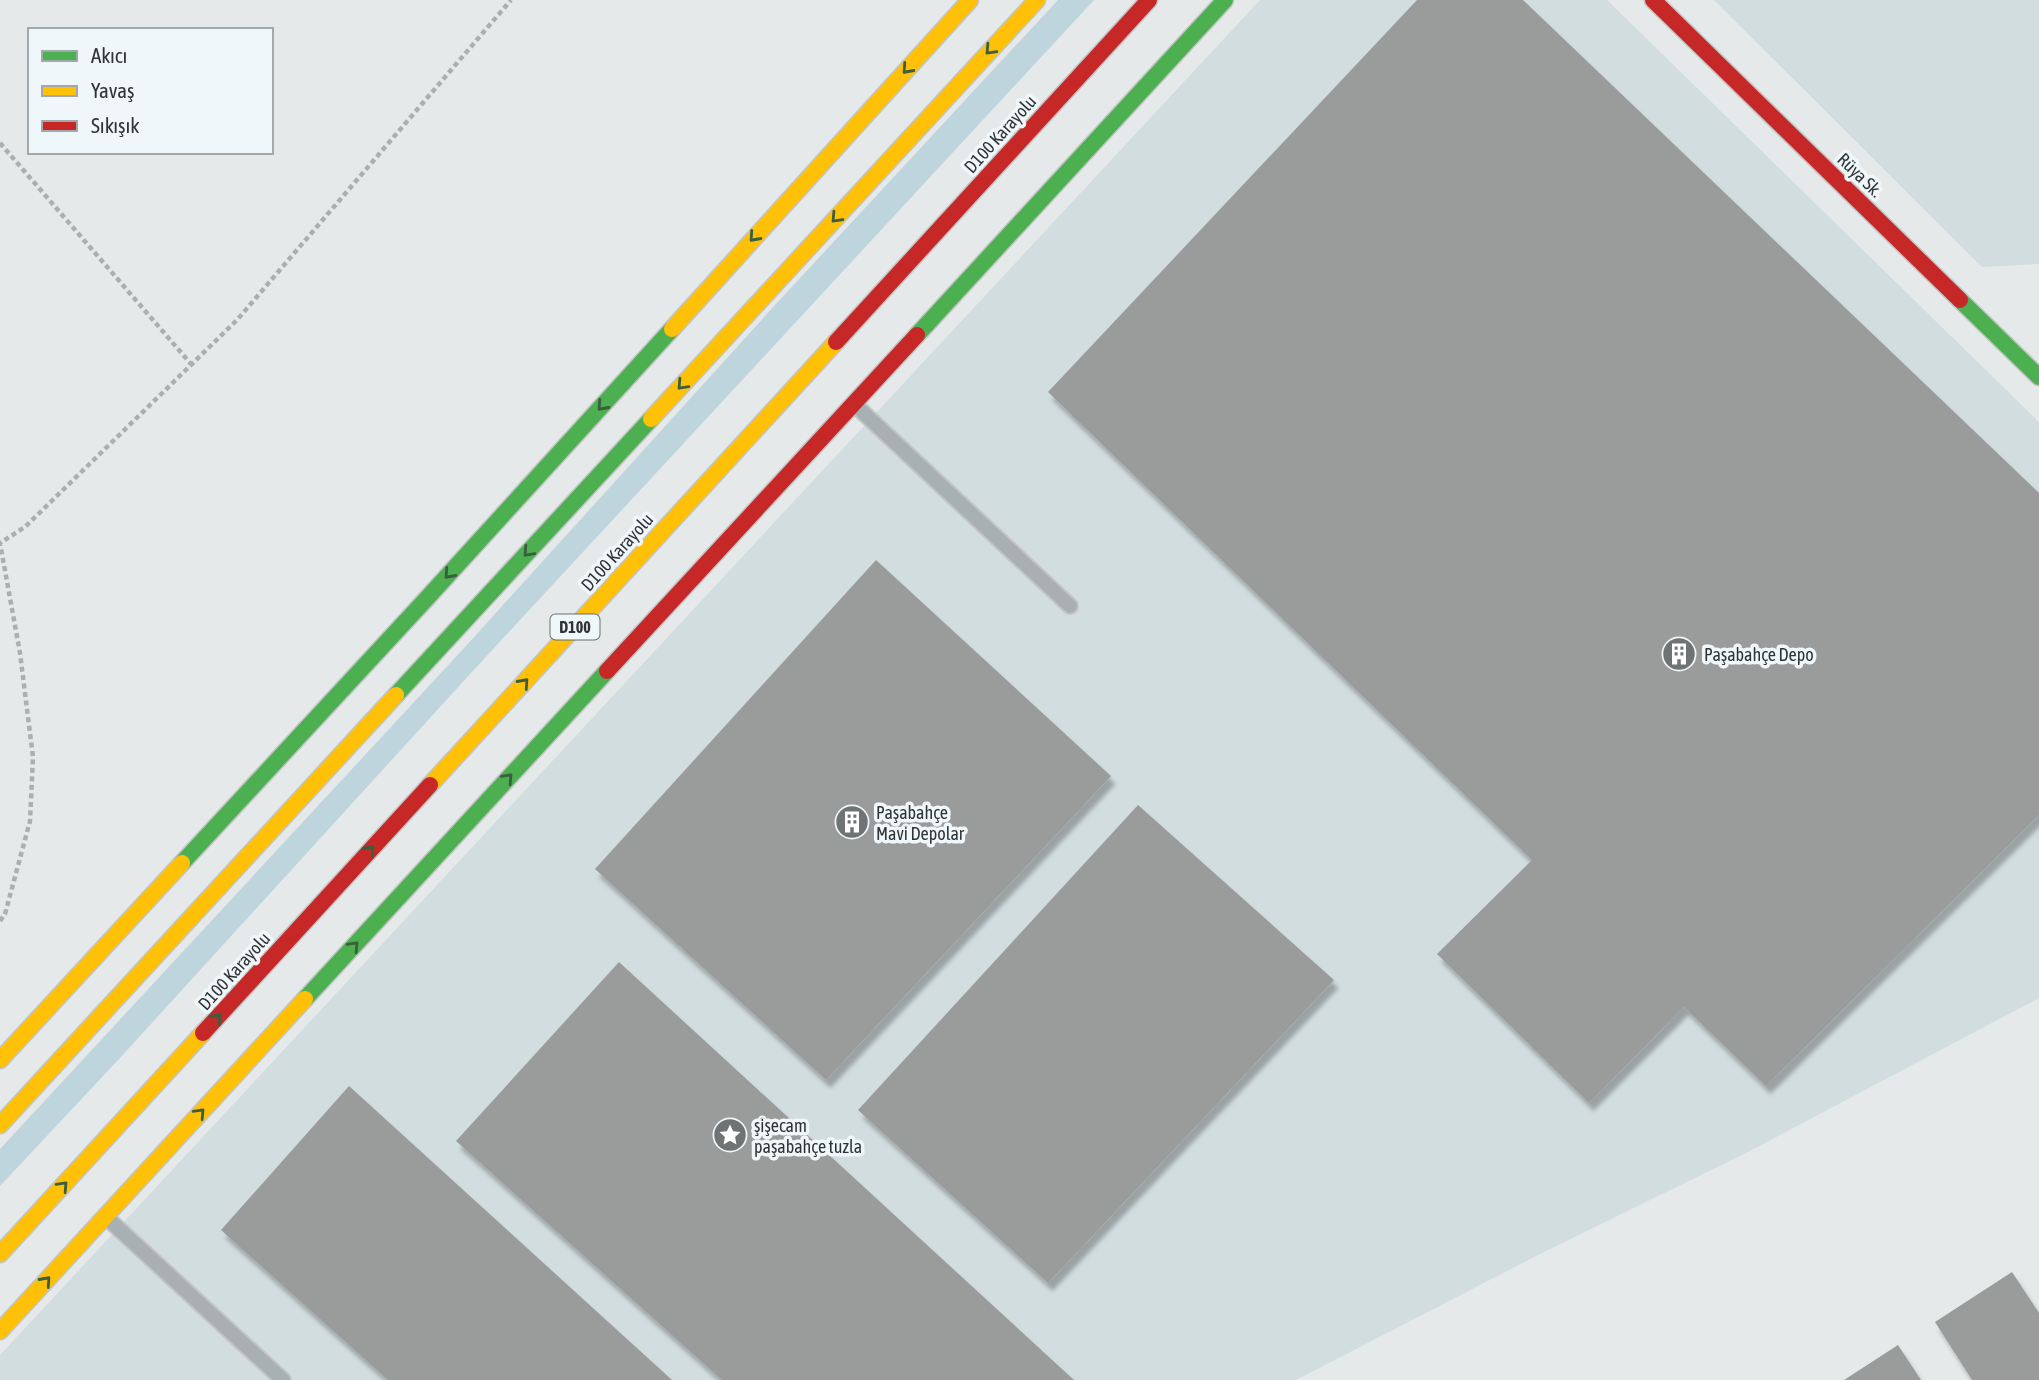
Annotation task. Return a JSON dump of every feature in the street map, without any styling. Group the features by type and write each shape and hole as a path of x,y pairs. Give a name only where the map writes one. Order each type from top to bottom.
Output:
{"main road":[{"path":"0,1060 429,596 970,0"},
{"path":"0,1125 1037,0"},
{"name":"D100 Karayolu","path":"0,1254 1149,0"},
{"path":"0,1331 1225,0"},
{"name":"Rüya Sk.","path":"1653,0 2039,377"}],"lane":[{"path":"853,404 1070,606"},
{"path":"105,1216 283,1380"}],"path":[{"path":"0,921 5,914 30,821 33,757 20,653 0,543 25,527 237,320 511,0"},
{"path":"0,143 191,364"}],"shaded area":[{"path":"1058,0 1094,0 0,1186 0,1149"},
{"path":"1260,0 1607,0 2039,422 2039,998 1748,1152 1544,1252 1296,1380 0,1380 0,1355"},
{"path":"1714,0 2039,0 2039,264 1982,267"}],"building":[{"name":"Paşabahçe Depo","path":"1417,0 1523,0 2039,493 2039,815 1766,1086 1684,1007 1589,1103 1437,954 1532,860 1048,392"},
{"name":"Paşabahçe Mavi Depolar","path":"876,560 1111,776 826,1080 595,869"},
{"path":"1138,805 1334,980 1048,1283 858,1110"},
{"path":"619,962 1074,1380 722,1380 456,1141"},
{"path":"349,1086 672,1380 388,1380 221,1230"},
{"path":"2012,1272 2039,1313 2039,1380 1972,1380 1935,1322"},
{"path":"1898,1345 1921,1380 1844,1380"}],"traffic: fast":[{"path":"917,335 1225,0"},
{"path":"1960,300 2039,377"},
{"path":"182,863 672,329"},
{"path":"396,695 651,419"},
{"path":"305,999 607,671"}],"traffic: slow":[{"path":"672,329 970,0"},
{"path":"651,419 1037,0"},
{"path":"430,785 836,342"},
{"path":"0,1125 396,695"},
{"path":"0,1060 182,863"},
{"path":"0,1331 305,999"},
{"path":"0,1254 203,1033"}],"traffic: jam":[{"path":"836,342 1149,0"},
{"path":"1653,0 1960,300"},
{"path":"607,671 917,335"},
{"path":"203,1033 430,785"}],"place":[{"name":"Paşabahçe Depo","path":"1679,654"},
{"name":"Paşabahçe Mavi Depolar","path":"852,822"},
{"name":"şişecam paşabahçe tuzla","path":"730,1135"}]}
